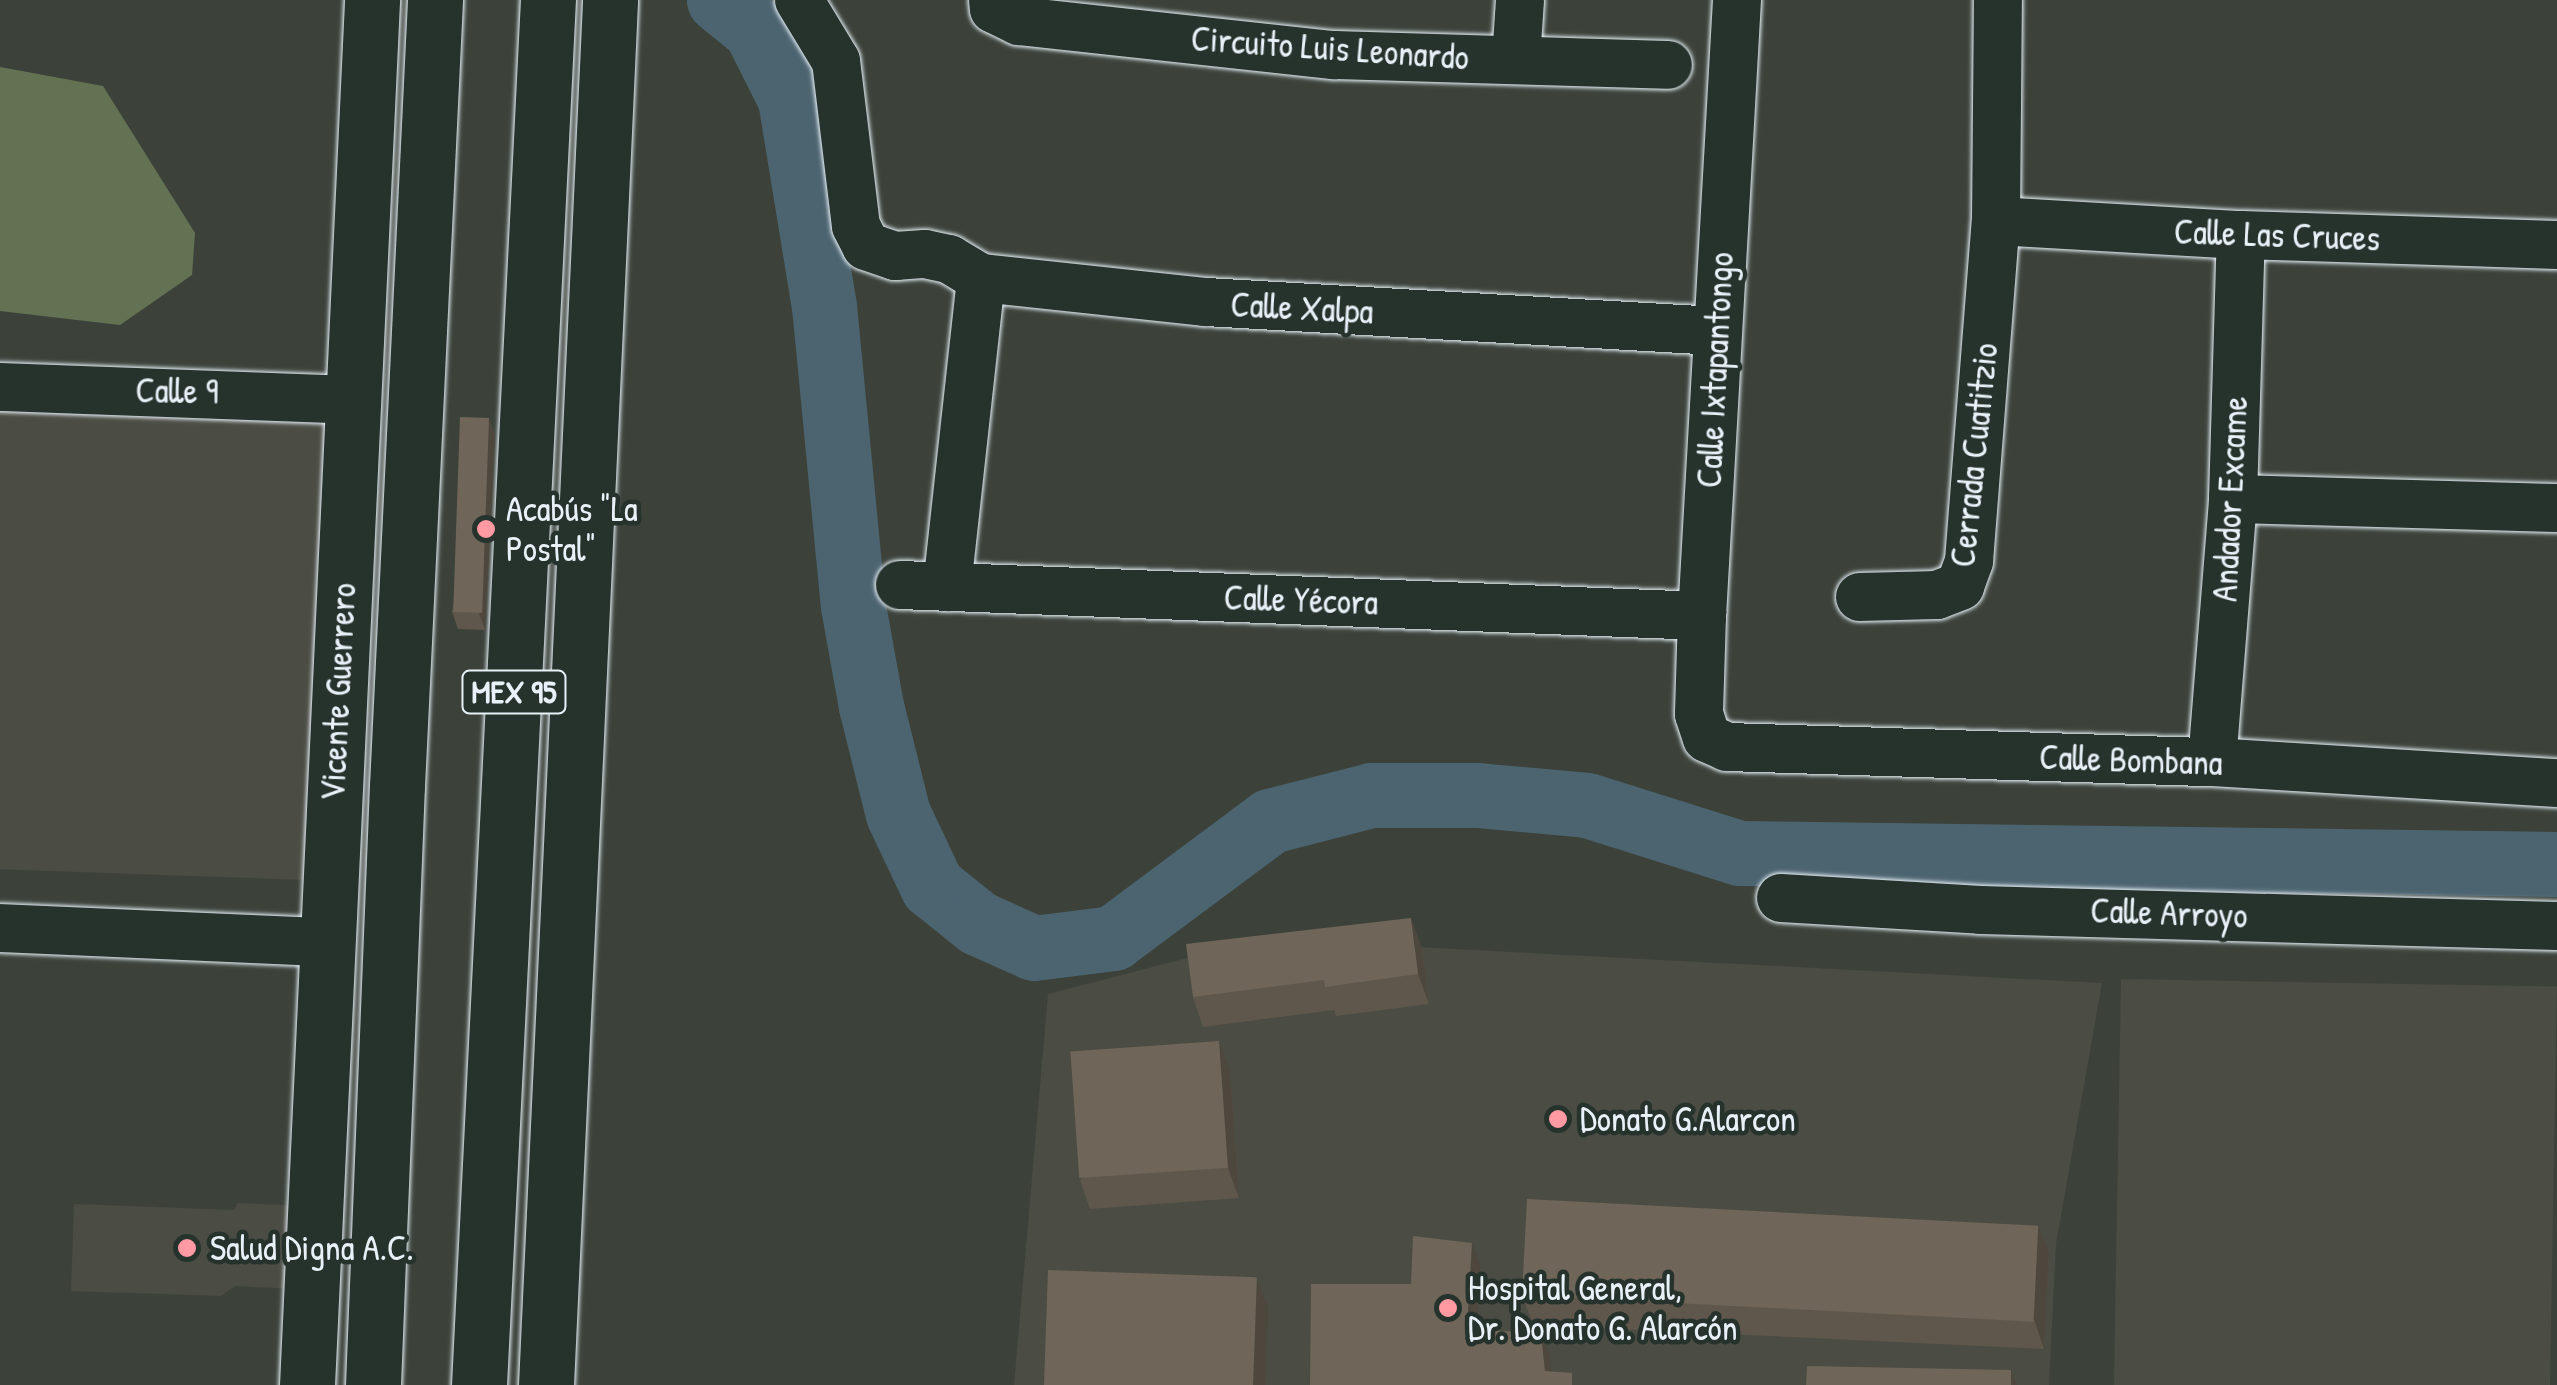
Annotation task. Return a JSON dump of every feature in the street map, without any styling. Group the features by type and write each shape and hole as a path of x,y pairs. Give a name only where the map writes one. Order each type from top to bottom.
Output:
{"main road":[{"name":"Vicente Guerrero","path":"307,1385 324,942 355,400 372,0"},
{"path":"374,1385 397,786 436,0"},
{"name":"MEX 95","path":"479,1385 548,0"},
{"path":"546,1385 610,0"},
{"path":"333,788 397,786"}],"street":[{"name":"Calle Xalpa","path":"798,0 836,61 856,226 866,246 895,256 926,254 950,260 981,278 1206,302 1716,331"},
{"path":"1516,59 1520,0"},
{"name":"Calle Ixtapantongo","path":"1707,738 1699,714 1702,616 1737,0"},
{"name":"Cerrada Cuatitzio","path":"1860,597 1938,596 1960,586 1970,561 1996,222 1998,0"},
{"name":"Circuito Luis Leonardo","path":"993,4 1019,20 1334,55 1668,65"},
{"name":"Calle Las Cruces","path":"1996,222 2557,245"},
{"name":"Andador Excame","path":"2212,762 2232,499 2241,235"},
{"path":"948,587 981,278"},
{"name":"Calle 9","path":"0,387 355,400"},
{"path":"2232,499 2557,508"},
{"name":"Calle Yécora","path":"900,585 1702,616"},
{"name":"Calle Bombana","path":"1707,738 1727,746 2212,762 2557,783"},
{"name":"Calle Arroyo","path":"1781,898 1942,908 2557,926"},
{"path":"0,928 324,942"}],"shaded area":[{"path":"0,409 349,421 333,881 0,869"},
{"name":"Donato G.Alarcon","path":"1261,939 2102,983 2056,1244 2049,1385 1014,1385 1048,994"},
{"path":"2121,979 2557,987 2550,1385 2114,1385"},
{"name":"Salud Digna A.C.","path":"238,1203 304,1206 299,1289 235,1286 221,1296 71,1291 74,1204 234,1210"}],"green space":[{"path":"0,67 103,86 195,233 192,275 120,325 0,311"}],"building":[{"path":"460,417 489,418 482,613 453,612"},
{"path":"1411,918 1418,974 1325,987 1324,980 1193,997 1186,944"},
{"path":"1219,1041 1228,1168 1079,1178 1070,1051"},
{"path":"1527,1199 2038,1226 2033,1322 1522,1295"},
{"path":"1413,1236 1472,1243 1467,1328 1541,1334 1545,1371 1572,1373 1572,1385 1310,1385 1311,1284 1411,1284"},
{"path":"1048,1270 1257,1277 1253,1385 1044,1385"},
{"path":"1807,1366 2011,1370 2011,1385 1806,1385"}],"waterway":[{"path":"719,0 755,29 790,99 824,306 853,606 871,706 898,814 932,886 978,923 1034,948 1113,938 1270,821 1371,795 1477,795 1587,805 1739,853 2557,864"}],"place":[{"name":"Acabús \"La Postal\"","path":"486,529"},
{"name":"Donato G.Alarcon","path":"1558,1119"},
{"name":"Salud Digna A.C.","path":"187,1248"},
{"name":"Hospital General, Dr. Donato G. Alarcón","path":"1448,1308"}]}
